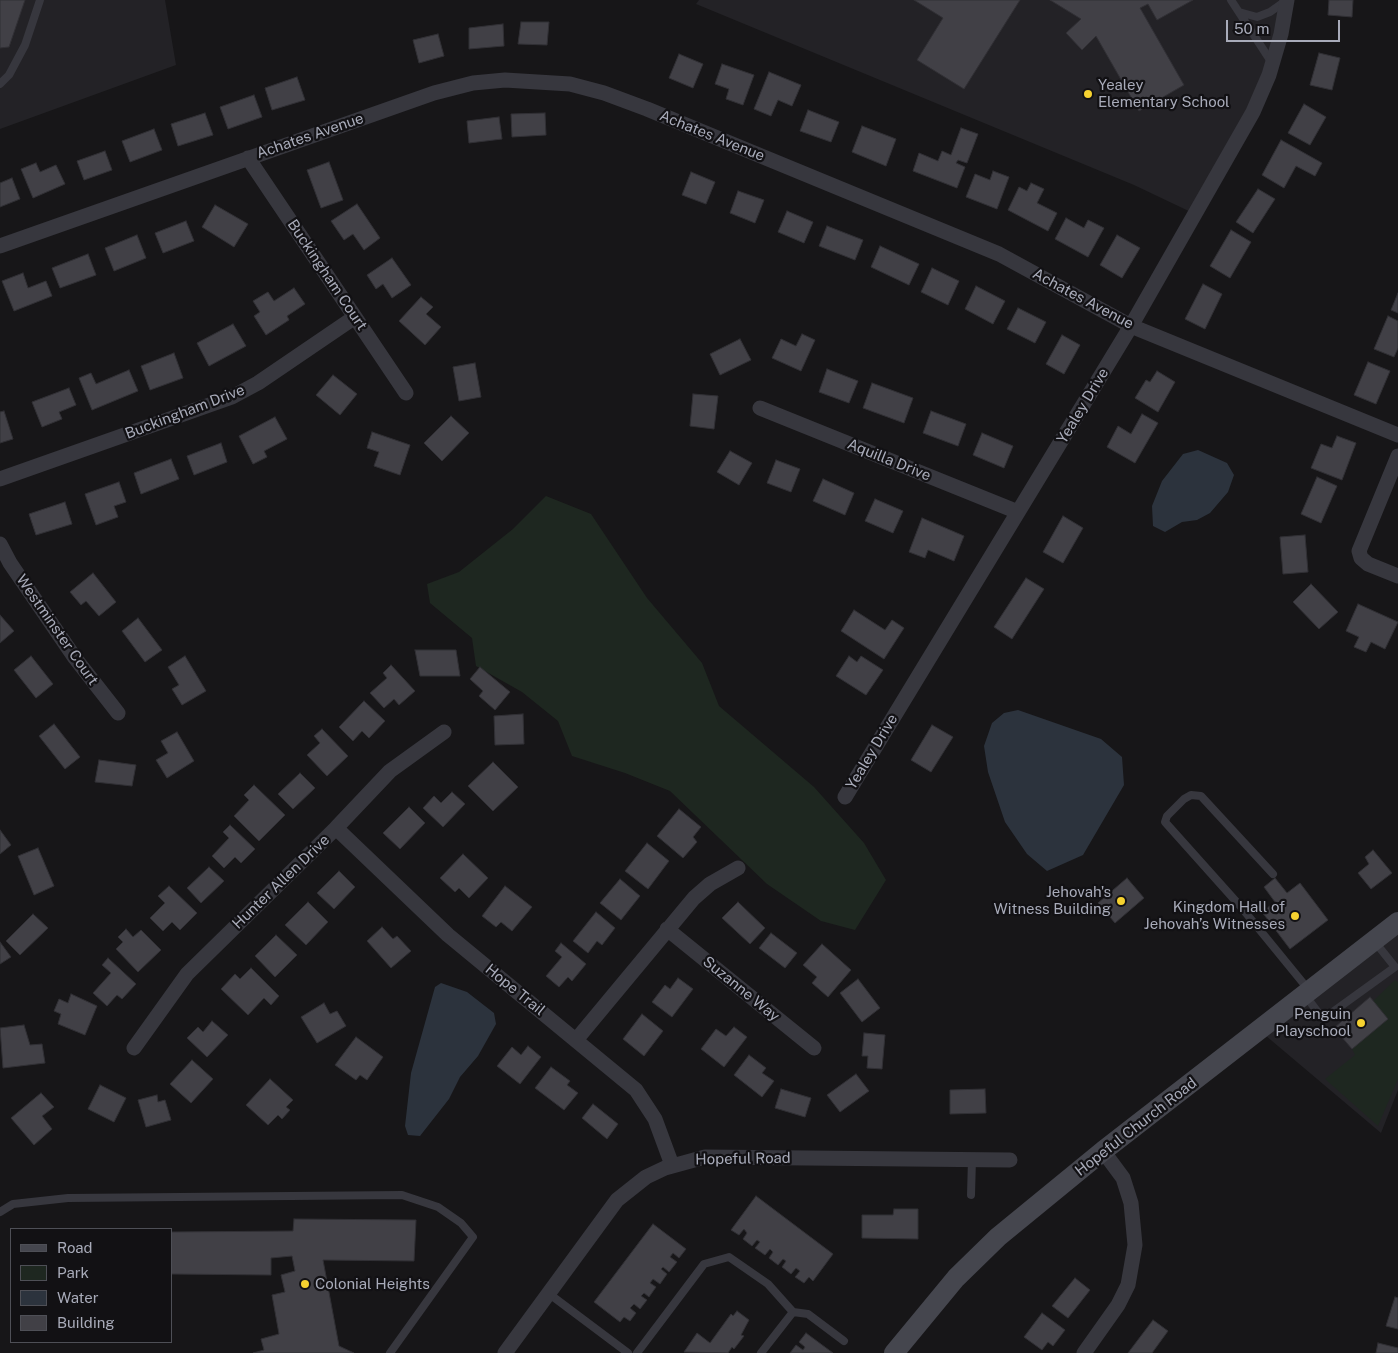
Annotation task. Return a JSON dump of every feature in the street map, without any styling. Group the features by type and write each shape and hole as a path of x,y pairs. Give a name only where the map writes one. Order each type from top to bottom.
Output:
{"main road":[{"name":"Hopeful Church Road","path":"894,1353 937,1298 985,1248 1103,1151 1398,922"}],"street":[{"name":"Yealey Drive","path":"845,797 1132,326 1253,112 1272,64 1287,0"},
{"name":"Achates Avenue","path":"0,246 434,93 473,83 513,80 570,84 604,93 647,109 999,254 1132,326 1398,435"},
{"name":"Buckingham Court","path":"248,158 406,393"},
{"name":"Buckingham Drive","path":"0,479 232,397 258,383 356,317"},
{"name":"Aquilla Drive","path":"760,408 1018,512"},
{"path":"1398,456 1359,551 1361,558 1368,564 1398,576"},
{"name":"Westminster Court","path":"0,544 10,563 74,658 118,713"},
{"name":"Hunter Allen Drive","path":"134,1048 187,974 336,828 390,771 444,732"},
{"name":"Hope Trail","path":"336,828 448,935 636,1090 655,1118 672,1165"},
{"path":"576,1040 694,898 710,884 738,868"},
{"name":"Suzanne Way","path":"668,929 814,1048"},
{"path":"1084,1353 1121,1298 1133,1264 1135,1245 1132,1203 1123,1178 1103,1151"},
{"name":"Hopeful Road","path":"505,1353 616,1200 646,1177 672,1165 705,1157 1010,1160"}],"lane":[{"path":"0,84 9,75 25,45 40,0"},
{"path":"1231,0 1272,64"},
{"path":"1239,12 1257,17 1270,12 1287,0"},
{"path":"1273,874 1201,796 1191,795 1184,799 1168,816 1165,822 1241,907 1307,993 1323,1019 1395,967 1374,941"},
{"path":"970,1195 972,1159"},
{"path":"0,1212 13,1204 22,1202 87,1198 402,1195 438,1207 461,1223 473,1237 390,1353"},
{"path":"637,1353 704,1264 729,1258 768,1284 793,1312 808,1314 844,1341"},
{"path":"548,1293 628,1353"},
{"path":"761,1353 793,1312"}],"shaded area":[{"path":"0,0 165,0 176,65 0,129"},
{"name":"Yealey Elementary School","path":"699,0 1287,0 1269,75 1195,214 1134,185 696,4"},
{"path":"1398,922 1398,1090 1381,1133 1259,1030"}],"green space":[{"path":"546,496 591,514 647,598 702,663 719,706 814,787 864,843 886,880 855,930 821,921 767,884 670,791 625,773 572,756 558,721 522,692 476,666 472,638 430,603 427,584 459,572 513,529"},
{"path":"1395,980 1398,982 1398,1079 1378,1126 1325,1079 1355,1055 1352,1049 1388,1019 1373,1001"}],"water":[{"path":"1198,450 1227,463 1234,475 1228,492 1210,513 1197,520 1182,522 1165,532 1153,526 1152,506 1162,481 1183,454"},
{"path":"1018,710 1101,739 1122,757 1124,785 1083,855 1047,871 1027,854 1005,822 988,772 984,746 992,723 1004,713"},
{"path":"441,983 467,992 494,1013 496,1024 478,1056 460,1077 449,1099 420,1136 408,1135 405,1126 411,1073 435,987"}],"building":[{"path":"0,0 25,0 9,47 0,48"},
{"path":"914,0 1020,0 964,89 917,60 943,18"},
{"name":"Yealey Elementary School","path":"1050,0 1193,0 1157,20 1148,4 1140,8 1184,85 1139,111 1096,36 1082,50 1066,33 1081,19"},
{"path":"1329,0 1353,0 1352,17 1328,15"},
{"path":"521,22 549,22 547,45 518,44"},
{"path":"503,24 504,46 469,49 469,28"},
{"path":"438,34 444,56 419,63 413,40"},
{"path":"1319,53 1340,58 1332,90 1310,85"},
{"path":"679,54 703,64 693,88 669,78"},
{"path":"722,64 754,75 743,105 726,99 729,89 715,84"},
{"path":"769,72 801,85 792,106 778,100 771,116 754,109"},
{"path":"297,77 305,100 272,110 265,88"},
{"path":"254,95 262,117 228,129 220,107"},
{"path":"1304,104 1326,117 1310,145 1288,133"},
{"path":"808,110 839,122 831,142 800,131"},
{"path":"205,113 213,135 178,146 171,124"},
{"path":"545,113 546,135 512,137 511,114"},
{"path":"499,117 502,139 469,143 467,121"},
{"path":"862,126 896,139 886,166 852,152"},
{"path":"961,128 978,134 967,163 958,160 956,163 965,167 957,188 913,171 919,153 938,161 942,151 951,155"},
{"path":"154,129 162,150 130,162 122,141"},
{"path":"1281,140 1322,163 1315,176 1296,166 1284,188 1262,175"},
{"path":"105,151 112,170 84,180 77,161"},
{"path":"329,162 343,200 321,208 307,170"},
{"path":"36,163 40,172 56,165 65,184 33,198 21,169"},
{"path":"993,171 1009,177 997,209 966,197 975,174 990,180"},
{"path":"691,172 715,182 706,204 682,195"},
{"path":"12,178 20,199 0,207 0,183"},
{"path":"1031,183 1044,189 1037,203 1057,213 1048,231 1008,210 1019,187 1027,191"},
{"path":"1258,189 1275,199 1253,233 1236,222"},
{"path":"738,191 764,200 755,223 730,213"},
{"path":"357,204 380,238 364,250 353,234 344,240 331,221"},
{"path":"215,205 248,224 234,247 202,227"},
{"path":"787,211 813,222 804,243 778,232"},
{"path":"1066,218 1084,228 1088,220 1104,228 1088,257 1055,239"},
{"path":"186,221 194,241 163,253 155,233"},
{"path":"827,226 863,240 855,260 819,246"},
{"path":"1231,230 1251,242 1230,278 1210,266"},
{"path":"137,235 146,258 114,271 105,248"},
{"path":"1117,235 1140,248 1122,278 1100,265"},
{"path":"880,246 919,264 909,285 871,267"},
{"path":"88,254 96,275 60,288 52,268"},
{"path":"392,258 411,285 392,298 383,284 376,289 367,275"},
{"path":"932,268 959,281 948,305 921,292"},
{"path":"23,273 28,288 46,281 52,296 14,311 2,281"},
{"path":"1203,284 1222,294 1205,329 1185,319"},
{"path":"976,286 1005,301 993,324 965,309"},
{"path":"294,288 305,304 287,316 289,320 266,335 254,316 260,312 253,301 268,292 274,301"},
{"path":"1398,293 1398,313 1391,310"},
{"path":"421,297 433,307 426,314 441,327 425,345 399,321"},
{"path":"1018,308 1046,322 1035,343 1007,329"},
{"path":"1388,316 1398,321 1398,348 1394,357 1374,349"},
{"path":"233,324 246,346 209,366 197,343"},
{"path":"802,334 815,340 801,371 772,358 781,339 796,346"},
{"path":"1062,335 1080,345 1064,374 1046,364"},
{"path":"740,339 751,360 720,375 710,354"},
{"path":"174,353 183,378 150,390 141,366"},
{"path":"1368,362 1390,371 1376,404 1354,395"},
{"path":"475,363 481,397 459,401 453,367"},
{"path":"827,369 858,381 849,403 819,392"},
{"path":"129,370 138,391 92,410 79,378 91,373 96,384"},
{"path":"1157,371 1175,382 1158,412 1135,398 1146,380 1150,382"},
{"path":"333,375 357,394 340,415 316,395"},
{"path":"872,383 913,398 904,423 863,408"},
{"path":"69,388 76,405 59,412 62,419 42,427 32,402"},
{"path":"693,394 718,396 714,429 690,426"},
{"path":"4,411 13,439 0,443 0,412"},
{"path":"931,411 966,424 958,446 923,433"},
{"path":"1142,414 1158,423 1135,463 1107,447 1118,426 1131,434"},
{"path":"451,416 469,433 442,461 424,443"},
{"path":"275,417 287,439 264,451 267,457 253,464 239,436"},
{"path":"372,432 410,445 400,475 374,466 379,452 367,448"},
{"path":"982,433 1013,446 1004,468 973,455"},
{"path":"1337,436 1356,443 1342,480 1311,468 1321,444 1332,448"},
{"path":"221,443 227,462 194,475 187,456"},
{"path":"730,451 752,463 739,485 717,472"},
{"path":"171,459 179,479 141,494 134,473"},
{"path":"776,460 800,469 791,492 767,483"},
{"path":"1317,477 1337,486 1321,523 1301,514"},
{"path":"823,479 854,493 845,515 813,501"},
{"path":"119,482 126,502 114,506 118,517 96,525 85,494"},
{"path":"875,499 903,511 893,533 865,521"},
{"path":"65,502 72,524 36,535 29,514"},
{"path":"1063,516 1083,528 1063,563 1043,552"},
{"path":"922,518 964,536 954,561 928,550 925,558 909,552"},
{"path":"1305,535 1308,572 1283,574 1280,537"},
{"path":"93,573 116,602 99,616 86,601 81,605 70,592"},
{"path":"1026,578 1044,589 1012,639 994,627"},
{"path":"1311,584 1338,612 1319,629 1293,602"},
{"path":"1358,604 1398,622 1385,649 1371,642 1366,652 1354,647 1359,637 1346,631"},
{"path":"854,610 885,630 892,620 904,628 884,659 841,631"},
{"path":"0,615 14,631 0,643"},
{"path":"138,618 162,650 145,662 122,631"},
{"path":"415,650 456,650 460,676 420,676"},
{"path":"31,656 53,684 36,698 14,670"},
{"path":"185,656 206,691 182,705 172,689 179,685 168,667"},
{"path":"849,656 857,662 861,656 883,670 866,695 836,676"},
{"path":"391,665 415,691 399,705 394,699 384,708 370,693 387,678 383,673"},
{"path":"480,667 510,692 495,710 479,696 483,691 470,679"},
{"path":"364,701 385,721 369,738 362,731 353,741 339,727"},
{"path":"523,714 524,744 495,745 494,716"},
{"path":"54,724 80,757 65,769 39,736"},
{"path":"932,725 953,737 931,772 911,760"},
{"path":"322,729 348,756 327,776 307,755 320,743 314,736"},
{"path":"177,732 194,761 167,778 156,760 168,753 161,741"},
{"path":"99,760 136,765 132,786 95,782"},
{"path":"493,762 518,787 493,811 468,786"},
{"path":"300,773 315,788 293,809 278,794"},
{"path":"254,785 285,815 259,841 234,816 249,800 244,795"},
{"path":"452,792 465,804 443,827 423,808 434,796 441,803"},
{"path":"409,807 425,823 400,849 383,833"},
{"path":"679,809 701,827 693,837 697,842 683,858 657,836"},
{"path":"230,825 255,849 241,863 235,857 224,868 212,856 229,838 223,832"},
{"path":"0,830 11,845 0,854"},
{"path":"647,843 669,861 648,889 625,871"},
{"path":"38,848 54,886 34,895 18,856"},
{"path":"1373,850 1392,873 1371,889 1358,873 1369,864 1365,857"},
{"path":"463,854 488,878 469,898 459,888 455,892 440,878"},
{"path":"209,867 224,881 201,903 187,888"},
{"path":"339,871 355,887 334,909 317,893"},
{"name":"Jehovah's Witness Building","path":"1127,878 1144,898 1115,923 1098,903"},
{"name":"Kingdom Hall of Jehovah’s Witnesses","path":"1275,878 1287,893 1300,883 1328,920 1290,949 1262,912 1275,902 1264,887"},
{"path":"620,879 640,896 621,920 600,903"},
{"path":"169,886 197,913 180,930 172,922 163,931 150,918 165,903 158,896"},
{"path":"505,886 532,907 512,931 501,922 496,927 482,916"},
{"path":"308,902 328,922 306,945 285,925"},
{"path":"738,902 765,928 750,944 722,918"},
{"path":"596,912 615,928 602,945 597,941 588,953 573,941"},
{"path":"33,914 48,928 20,955 6,941"},
{"path":"382,927 393,939 397,936 411,951 391,968 367,941"},
{"path":"126,929 133,937 141,930 161,950 138,972 116,949 123,942 118,937"},
{"path":"771,933 797,953 785,968 759,948"},
{"path":"276,935 297,955 275,977 255,956"},
{"path":"0,942 11,957 0,964"},
{"path":"561,943 586,964 572,981 568,977 559,987 546,976 562,957 555,951"},
{"path":"822,944 851,970 828,997 812,983 817,977 803,965"},
{"path":"108,958 136,984 122,999 117,995 107,1006 93,993 111,973 102,965"},
{"path":"251,968 279,996 271,1005 264,998 248,1015 221,989 235,974 240,979"},
{"path":"678,978 693,989 672,1017 652,1002 665,985 670,989"},
{"path":"858,979 880,1008 862,1022 840,993"},
{"path":"71,994 97,1006 85,1035 58,1024 61,1014 54,1011 59,999 68,1003"},
{"name":"Penguin Playschool","path":"1370,997 1388,1019 1352,1049 1334,1028"},
{"path":"324,1003 330,1014 337,1011 346,1026 317,1043 301,1017"},
{"path":"642,1014 663,1031 644,1056 623,1039"},
{"path":"212,1021 228,1035 207,1057 187,1038 198,1027 203,1032"},
{"path":"24,1025 30,1045 42,1044 45,1063 3,1068 0,1028"},
{"path":"734,1027 747,1037 724,1067 701,1049 716,1029 726,1036"},
{"path":"864,1033 885,1035 882,1069 867,1068 868,1056 862,1056"},
{"path":"356,1037 383,1057 367,1080 360,1075 356,1080 335,1065"},
{"path":"528,1046 541,1057 520,1084 497,1066 512,1047 521,1055"},
{"path":"749,1055 766,1068 762,1073 774,1081 762,1097 734,1075"},
{"path":"192,1060 213,1079 191,1103 170,1084"},
{"path":"551,1067 570,1081 567,1085 578,1093 564,1110 535,1088"},
{"path":"856,1074 869,1091 840,1112 827,1095"},
{"path":"270,1079 293,1100 286,1107 290,1110 282,1119 278,1115 268,1125 246,1105"},
{"path":"100,1085 126,1098 114,1122 88,1109"},
{"path":"781,1089 811,1098 805,1117 775,1108"},
{"path":"985,1089 986,1113 950,1114 950,1090"},
{"path":"41,1093 54,1107 42,1116 52,1129 34,1145 11,1118"},
{"path":"157,1095 158,1102 165,1100 171,1120 146,1127 138,1100"},
{"path":"593,1104 618,1124 607,1139 582,1118"},
{"path":"756,1196 833,1254 813,1281 809,1277 804,1283 795,1277 800,1271 796,1268 791,1274 782,1267 786,1261 783,1259 778,1265 769,1258 773,1252 770,1249 765,1255 755,1248 760,1242 757,1240 752,1246 743,1239 747,1233 744,1229 739,1235 731,1230"},
{"path":"894,1209 918,1209 918,1239 862,1238 862,1215 893,1215"},
{"name":"Colonial Heights","path":"294,1219 416,1220 414,1261 323,1260 339,1346 354,1353 253,1353 264,1350 261,1339 279,1334 272,1295 285,1292 281,1275 295,1271 292,1256 271,1258 271,1275 172,1274 172,1232 293,1231"},
{"path":"653,1224 686,1249 679,1258 673,1253 670,1257 677,1262 669,1272 663,1267 661,1269 667,1274 660,1284 653,1279 650,1283 656,1287 649,1297 644,1293 641,1296 647,1300 640,1309 634,1304 630,1308 636,1313 630,1321 624,1317 620,1322 594,1302"},
{"path":"1075,1278 1090,1290 1068,1318 1052,1306"},
{"path":"1395,1297 1398,1298 1398,1329 1386,1326"},
{"path":"737,1311 749,1320 741,1335 744,1336 734,1349 732,1347 728,1353 684,1352 697,1333 710,1343 731,1314 733,1316"},
{"path":"1042,1313 1065,1330 1053,1346 1048,1342 1042,1350 1024,1337"},
{"path":"1153,1320 1168,1331 1152,1353 1128,1353"},
{"path":"806,1333 833,1353 790,1353 796,1345 803,1350 805,1347 799,1342"},
{"path":"1378,1343 1398,1348 1398,1353 1376,1353"}],"place":[{"name":"Yealey Elementary School","path":"1088,94"},
{"name":"Jehovah's Witness Building","path":"1121,901"},
{"name":"Kingdom Hall of Jehovah’s Witnesses","path":"1295,916"},
{"name":"Penguin Playschool","path":"1361,1023"},
{"name":"Colonial Heights","path":"305,1284"}]}
